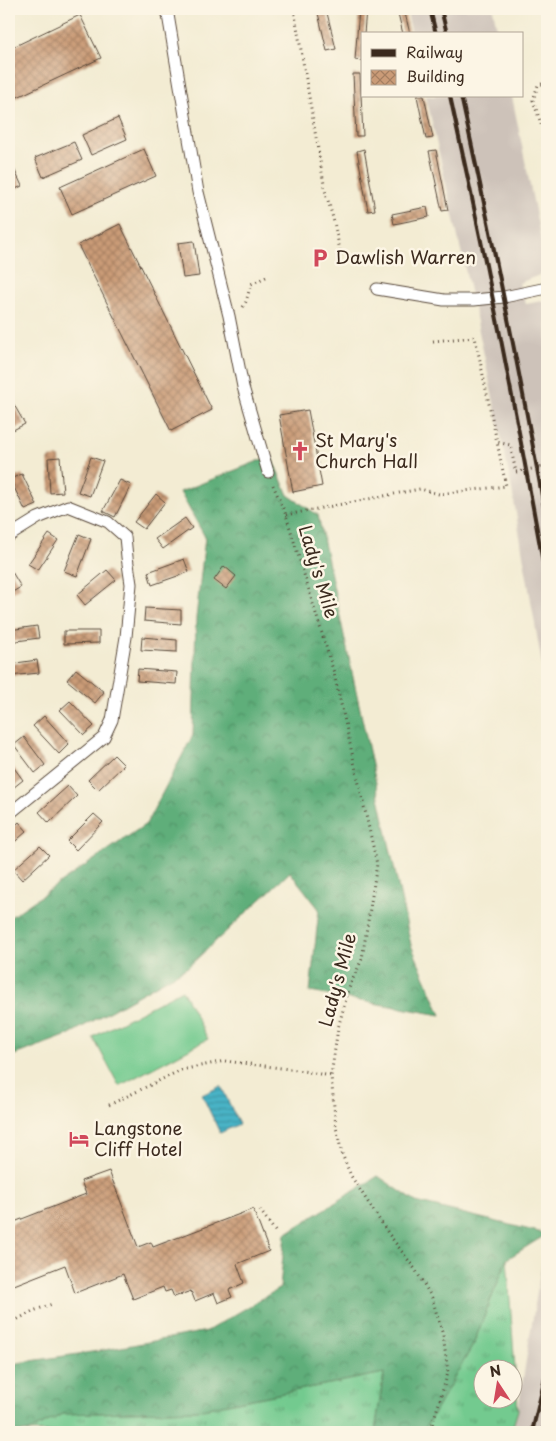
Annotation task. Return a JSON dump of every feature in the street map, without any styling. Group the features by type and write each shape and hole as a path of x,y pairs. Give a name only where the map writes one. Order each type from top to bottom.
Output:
{"lane":[{"path":"167,9 198,192 229,316 244,387 268,472"},
{"path":"377,290 444,300 474,300 504,297 547,288"},
{"path":"9,536 38,518 68,506 108,522 125,537 131,584 126,638 112,720 104,738 9,814"}],"path":[{"path":"294,9 325,190 342,259"},
{"path":"547,83 538,85 533,100 547,142"},
{"path":"229,316 239,313 247,302 251,284 268,276"},
{"path":"286,515 420,489 439,494 506,486 475,337 433,341"},
{"path":"496,442 510,444 516,472 547,466"},
{"name":"Lady's Mile","path":"268,472 286,515 334,673 377,864 362,960 350,985 338,1028 331,1076 336,1127 342,1154 351,1176 388,1233 415,1269 432,1298 443,1335 448,1373 430,1432"},
{"path":"109,1105 181,1070 225,1061 331,1076"},
{"path":"260,1210 277,1234"},
{"path":"9,1324 33,1311 52,1304"}],"shaded area":[{"path":"406,9 493,9 498,32 412,32"},
{"path":"426,98 512,98 547,270 547,272 519,283 526,304 547,300 547,694 511,484 476,317"},
{"path":"547,1230 547,1432 511,1432 518,1408 524,1408 524,1373"}],"green space":[{"path":"271,456 288,495 318,515 411,945 441,1015 310,992 319,909 290,872 188,967 68,1035 9,1057 9,918 146,824 193,735 196,618 205,537 180,492"},
{"path":"182,990 208,1039 119,1086 93,1037"},
{"path":"378,1176 416,1202 547,1234 507,1259 473,1345 423,1432 375,1432 384,1373 197,1410 63,1414 27,1432 9,1432 9,1368 17,1363 105,1350 207,1331 280,1288 285,1234"},
{"path":"507,1259 514,1358 474,1358 474,1408 518,1408 511,1432 423,1432 473,1345"},
{"path":"384,1373 375,1432 27,1432 63,1414 197,1410"}],"water":[{"path":"221,1086 239,1124 220,1133 202,1095"}],"building":[{"path":"317,9 326,9 336,49 327,51"},
{"path":"359,9 366,9 364,32 361,32 361,61 355,60"},
{"path":"397,9 404,9 410,32 403,32"},
{"path":"80,15 101,58 9,101 9,49"},
{"path":"353,74 360,74 363,136 356,136"},
{"path":"417,98 424,98 433,138 426,139"},
{"path":"118,118 127,139 91,155 82,135"},
{"path":"74,142 82,160 43,177 35,158"},
{"path":"144,149 156,176 72,214 60,187"},
{"path":"364,149 375,210 368,211 357,151"},
{"path":"436,150 448,210 442,211 429,151"},
{"path":"9,158 22,186 9,192"},
{"path":"427,207 429,217 394,224 392,214"},
{"path":"120,224 212,410 171,431 78,245"},
{"path":"194,241 199,276 183,278 178,243"},
{"path":"9,396 25,424 9,432"},
{"name":"St Mary's Church Hall","path":"308,410 322,486 293,492 279,415"},
{"path":"60,457 63,492 50,493 48,458"},
{"path":"91,457 103,461 90,496 78,492"},
{"path":"22,474 37,505 25,510 10,479"},
{"path":"120,480 131,485 115,517 103,511"},
{"path":"156,494 165,502 144,529 134,522"},
{"path":"185,518 192,528 163,549 155,539"},
{"path":"49,534 58,540 38,570 28,564"},
{"path":"79,534 91,539 77,576 64,571"},
{"path":"184,559 189,572 152,585 148,572"},
{"path":"224,566 236,576 226,589 214,580"},
{"path":"9,567 21,587 9,594"},
{"path":"107,570 116,580 85,605 77,595"},
{"path":"145,608 181,610 181,624 144,621"},
{"path":"37,626 39,638 9,642 9,630"},
{"path":"64,631 99,631 99,643 64,644"},
{"path":"142,637 177,640 177,652 141,650"},
{"path":"37,660 39,673 9,676 9,664"},
{"path":"76,669 104,692 95,703 67,680"},
{"path":"138,669 177,672 176,684 137,681"},
{"path":"70,701 94,726 84,735 60,710"},
{"path":"44,716 69,744 59,754 33,726"},
{"path":"24,737 45,765 35,773 14,745"},
{"path":"114,755 124,765 98,790 88,780"},
{"path":"9,761 23,780 13,788 9,783"},
{"path":"68,786 77,796 49,823 39,812"},
{"path":"94,814 103,822 76,850 67,841"},
{"path":"19,822 27,831 9,847 9,831"},
{"path":"40,846 49,855 22,880 13,870"},
{"path":"109,1171 138,1247 151,1242 153,1247 253,1209 269,1251 237,1264 244,1283 229,1290 232,1297 218,1303 214,1293 195,1301 191,1291 174,1297 171,1290 165,1292 163,1287 133,1299 123,1274 75,1293 65,1265 9,1287 9,1224 86,1194 81,1181"}],"railway":[{"path":"430,9 436,32"},
{"path":"441,9 447,32"},
{"path":"450,98 501,340 547,585"},
{"path":"461,98 506,310 547,524"},
{"path":"532,1432 547,1370"},
{"path":"543,1432 547,1415"}],"place":[{"name":"Dawlish Warren","path":"320,258"},
{"name":"St Mary's Church Hall","path":"300,451"},
{"name":"Langstone Cliff Hotel","path":"79,1139"}]}
